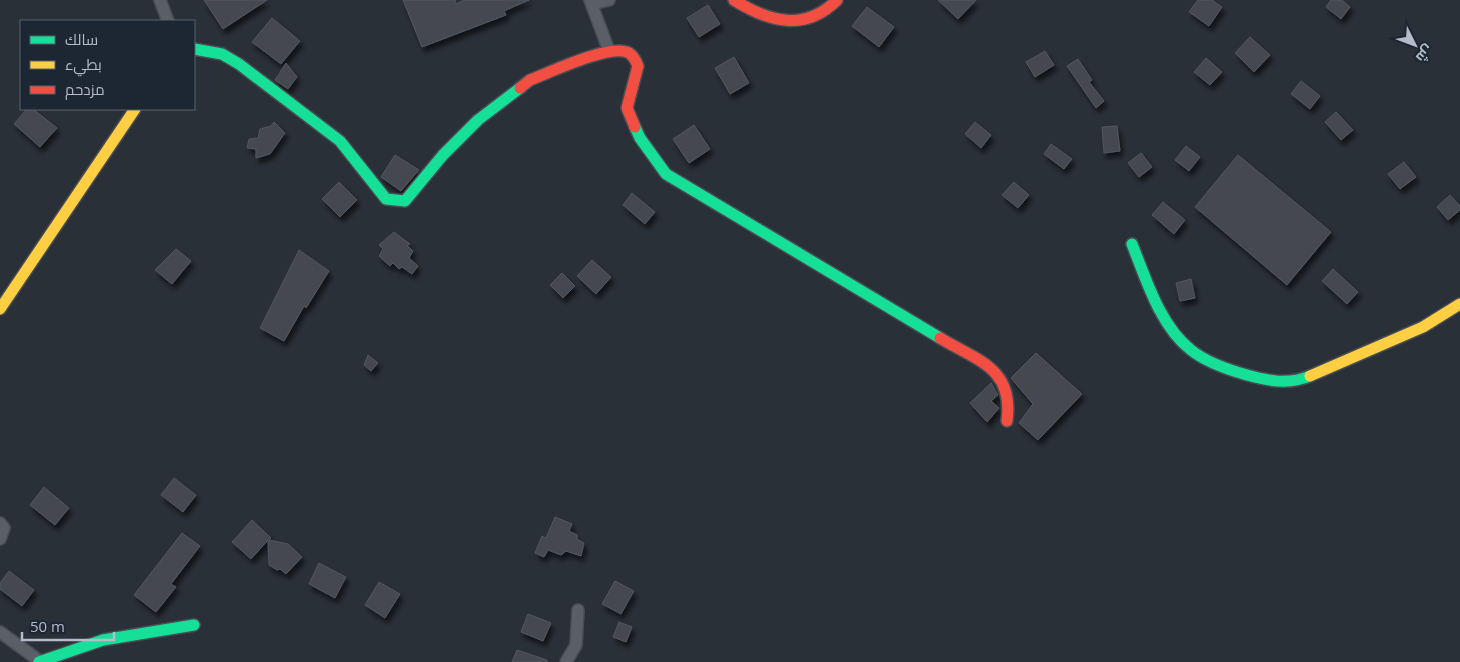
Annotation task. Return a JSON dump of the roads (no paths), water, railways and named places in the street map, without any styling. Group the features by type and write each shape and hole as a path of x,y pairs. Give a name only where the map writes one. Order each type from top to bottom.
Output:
{"street":[{"path":"160,0 168,20"},
{"path":"609,0 591,2 609,51"},
{"path":"734,0 747,10 795,21 813,18 824,13 837,0"},
{"path":"195,49 222,54 340,141 380,194 391,201 405,201 443,156 478,120 530,80 609,51 629,53 636,60 638,66 627,108 640,138 666,174 946,342 976,357 1000,379 1008,395 1007,421"},
{"path":"0,309 134,110"},
{"path":"1132,244 1152,293 1169,325 1191,350 1232,371 1271,382 1296,382 1363,355 1423,328 1460,304"},
{"path":"0,522 4,528 0,538"},
{"path":"566,662 576,645 578,610"},
{"path":"0,632 40,662 103,640 194,625"}]}
